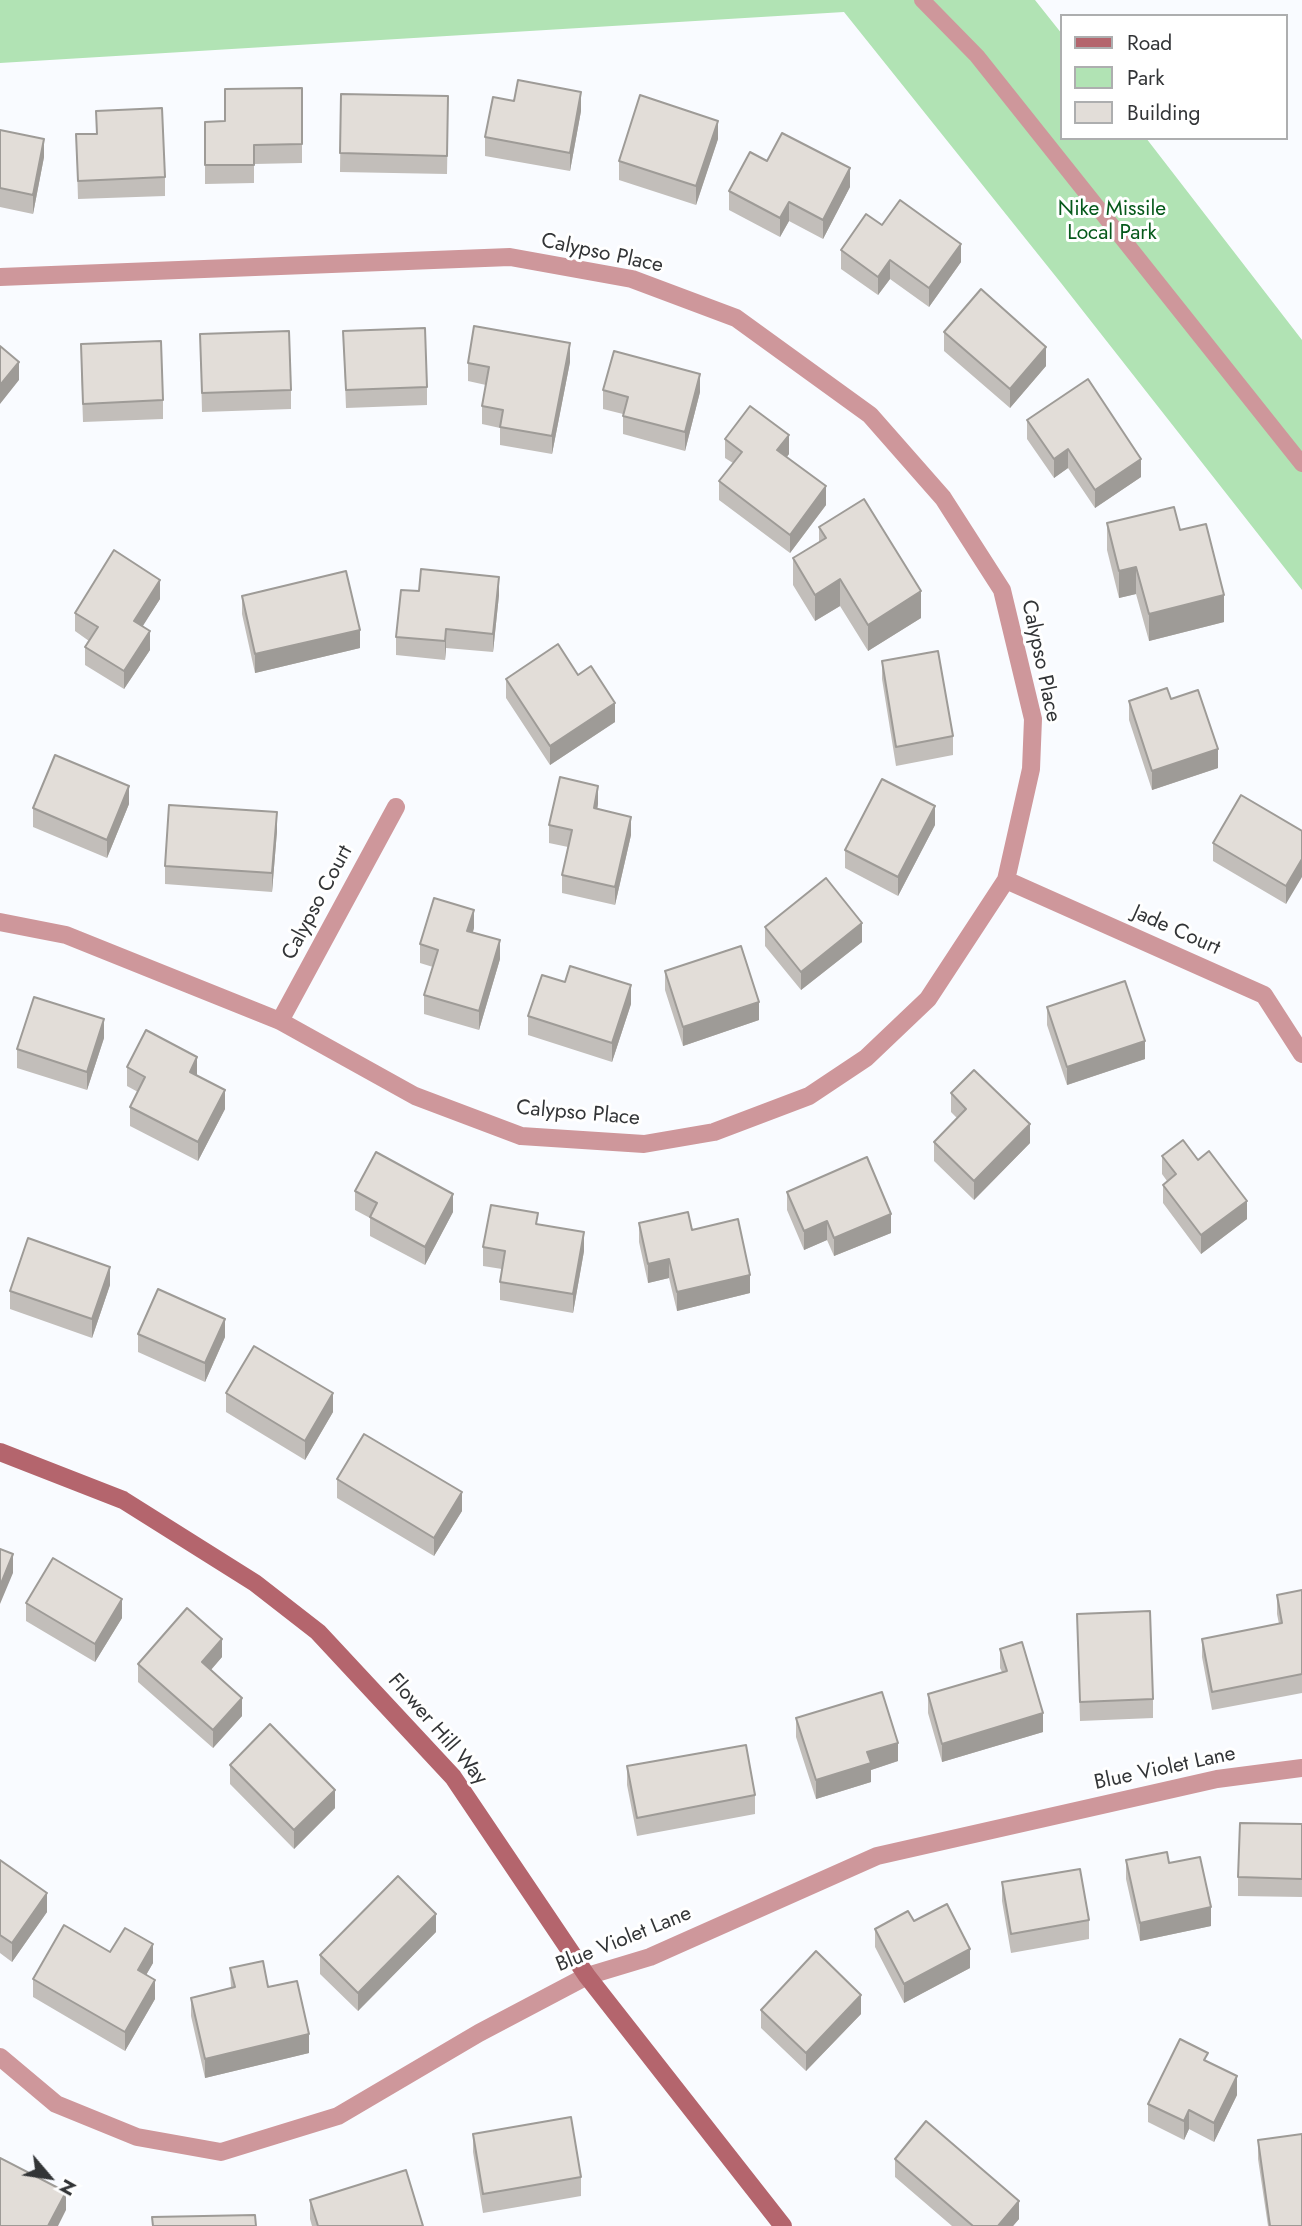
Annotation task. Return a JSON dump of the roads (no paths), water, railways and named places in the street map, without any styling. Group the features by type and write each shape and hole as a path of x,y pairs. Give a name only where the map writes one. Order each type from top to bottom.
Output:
{"street":[{"name":"Calypso Place","path":"0,277 510,257 632,279 736,318 870,415 943,498 1002,590 1032,719 1031,769 1006,880 928,999 866,1058 809,1096 715,1132 644,1144 521,1136 415,1096 280,1021 66,935 0,922"},
{"name":"Calypso Court","path":"280,1021 396,807"},
{"name":"Jade Court","path":"1006,880 1264,995 1302,1055"},
{"name":"Flower Hill Way","path":"0,1452 123,1500 255,1583 318,1632 453,1777 587,1976 783,2226"},
{"name":"Blue Violet Lane","path":"0,2057 56,2104 137,2137 221,2152 338,2116 479,2033 587,1976 650,1957 877,1856 1217,1779 1302,1768"}],"lane":[{"path":"922,0 977,56 1302,464"}],"park label":[{"name":"Nike Missile Local Park","path":"1112,222"}]}
